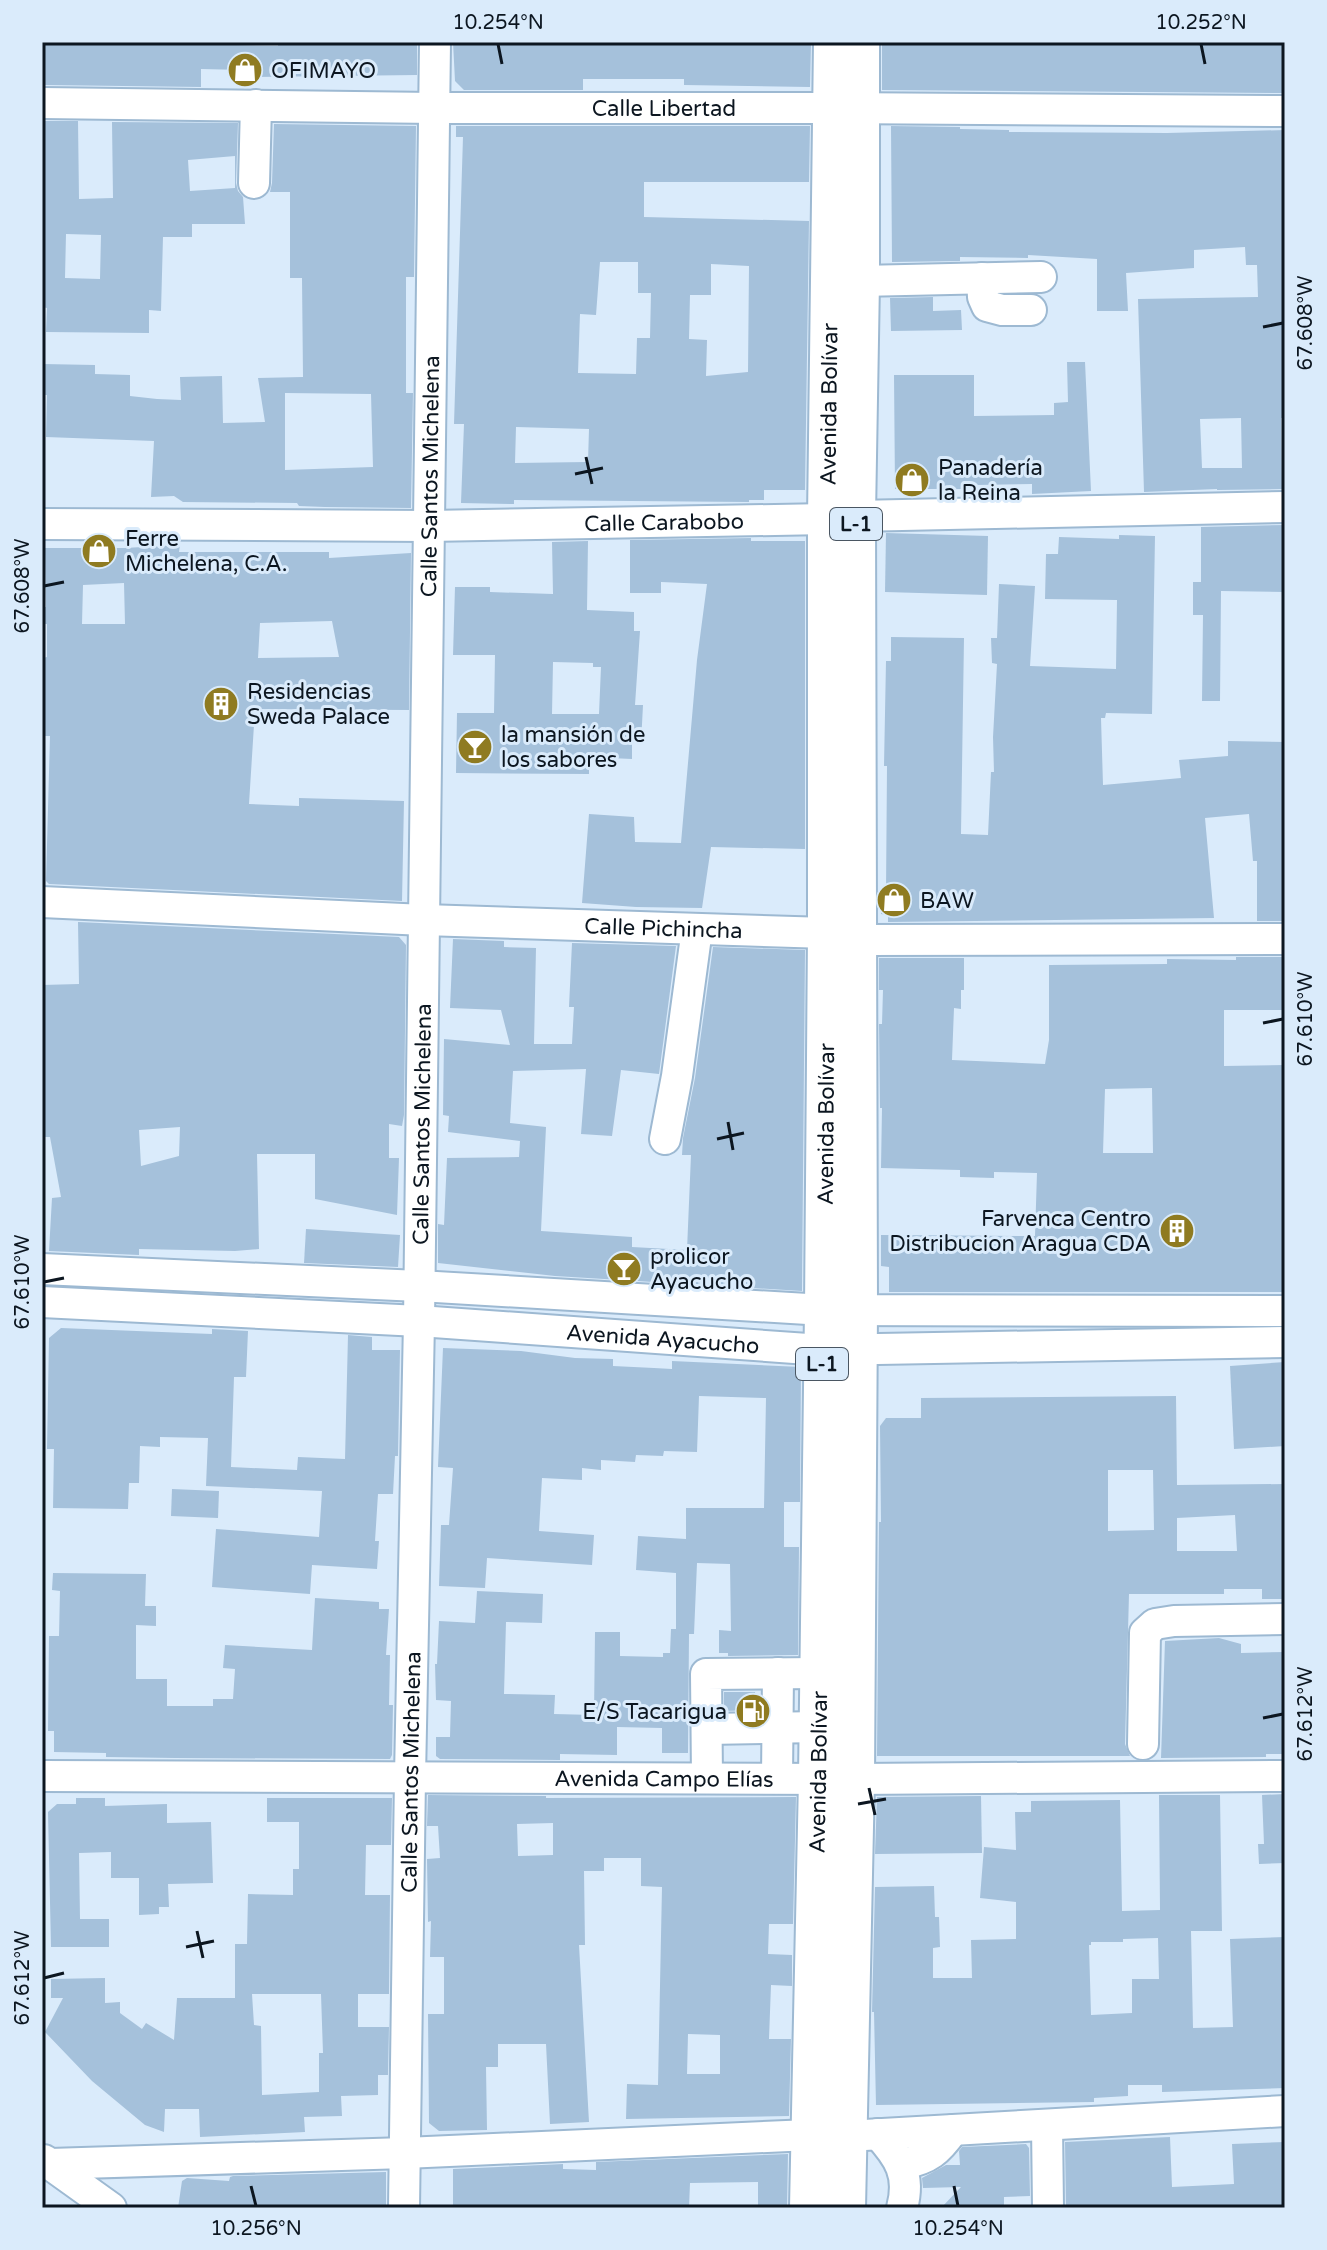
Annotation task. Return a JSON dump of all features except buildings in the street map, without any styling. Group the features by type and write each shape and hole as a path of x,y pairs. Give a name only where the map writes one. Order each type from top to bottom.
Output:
{"main road":[{"name":"Avenida Bolívar","path":"833,42 846,108 860,281 841,518"},
{"name":"Avenida Bolívar","path":"809,2208 810,2135 837,1779 843,937 841,518 846,108 860,42"},
{"name":"Avenida Bolívar","path":"840,1350 819,1673 819,1727 837,1779 862,2135 846,2208"}],"street":[{"name":"Calle Santos Michelena","path":"404,2208 435,42"},
{"name":"Calle Libertad","path":"42,103 435,108 1285,111"},
{"path":"254,183 256,105"},
{"path":"860,281 1041,277"},
{"path":"982,278 987,306 1002,310 1031,310"},
{"name":"Calle Carabobo","path":"42,524 429,526 1285,507"},
{"name":"Calle Pichincha","path":"42,902 843,937 1285,939"},
{"path":"665,1139 697,929"},
{"name":"Avenida Ayacucho","path":"42,1269 841,1309 1285,1311"},
{"name":"Avenida Ayacucho","path":"42,1302 419,1321 840,1350 1285,1342"},
{"path":"1143,1744 1145,1633 1150,1627 1174,1621 1285,1619"},
{"path":"777,1778 778,1673"},
{"path":"707,1778 706,1674 819,1673"},
{"path":"707,1729 819,1727"},
{"name":"Avenida Campo Elías","path":"42,1776 837,1779 1285,1776"},
{"path":"46,2162 405,2153 862,2135 1285,2111"},
{"path":"1047,2125 1048,2208"},
{"path":"862,2135 903,2164 926,2158 939,2149 953,2130"},
{"path":"46,2162 111,2208"},
{"path":"902,2208 903,2164"}],"place":[{"name":"OFIMAYO","path":"245,70"},
{"name":"Panadería la Reina","path":"912,480"},
{"name":"Ferre Michelena, C.A.","path":"99,551"},
{"name":"Residencias Sweda Palace","path":"221,704"},
{"name":"la mansión de los sabores","path":"475,747"},
{"name":"BAW","path":"894,900"},
{"name":"Farvenca Centro Distribucion Aragua CDA","path":"1177,1231"},
{"name":"prolicor Ayacucho","path":"624,1269"},
{"name":"E/S Tacarigua","path":"753,1711"}]}
